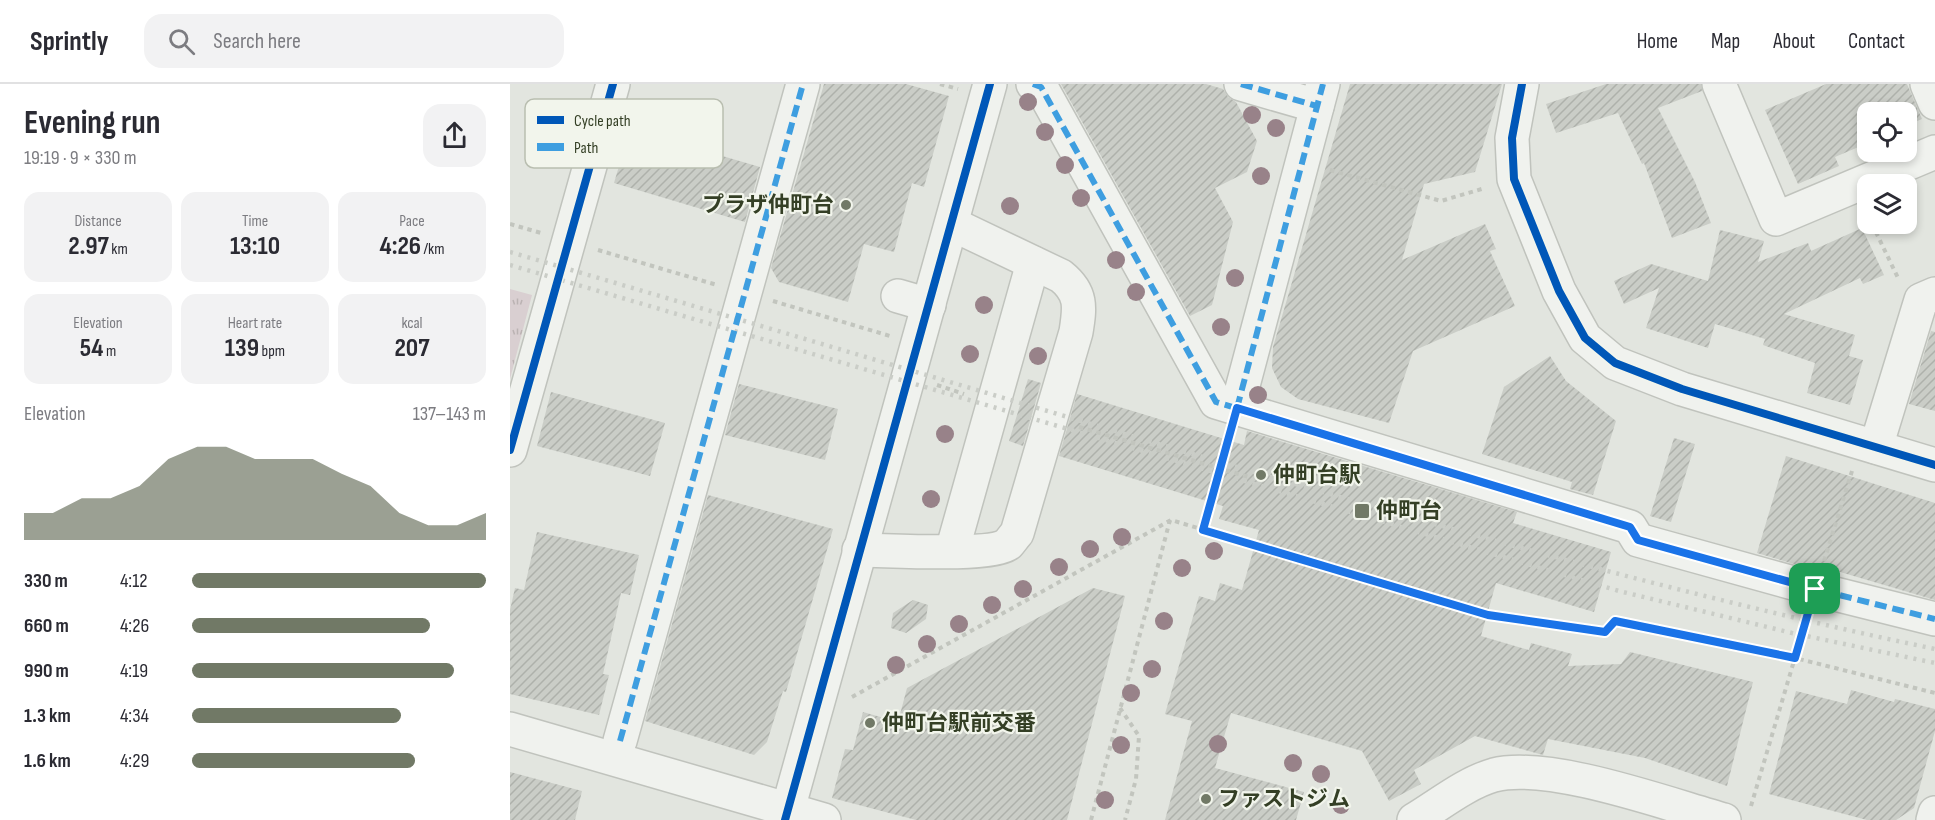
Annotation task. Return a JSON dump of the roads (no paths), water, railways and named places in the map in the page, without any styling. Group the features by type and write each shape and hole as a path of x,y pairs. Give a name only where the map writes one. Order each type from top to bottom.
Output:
{"street":[{"path":"609,99 613,84"},
{"path":"620,741 803,84"},
{"path":"1033,84 1041,87 1216,402 1630,527 1638,540 1815,589 1935,619"},
{"path":"1237,408 1320,95 1241,84"},
{"path":"1522,84 1512,138 1514,179 1559,291 1586,338 1616,363 1682,389 1935,465"},
{"path":"1719,84 1776,219 1935,152"},
{"path":"1927,84 1935,103"},
{"path":"787,815 952,224 977,87"},
{"path":"510,450 589,168"},
{"path":"860,550 992,550 1008,544 1017,532 1076,332 1078,298 1073,286 1061,276 952,224"},
{"path":"952,551 1033,264"},
{"path":"898,296 929,305"},
{"path":"1869,444 1926,305"},
{"path":"510,729 787,815 824,820"},
{"path":"1414,820 1474,784 1494,775 1520,772 1569,777 1737,815"},
{"path":"1933,820 1935,813"}],"railway":[{"path":"510,252 1439,525 1736,604 1935,649"},
{"path":"510,265 1619,591 1792,633 1935,663"}],"place":[{"name":"プラザ仲町台","path":"846,205"},
{"name":"仲町台駅","path":"1261,475"},
{"name":"仲町台","path":"1362,511"},
{"name":"仲町台駅前交番","path":"870,723"},
{"name":"ファストジム","path":"1206,799"}]}
